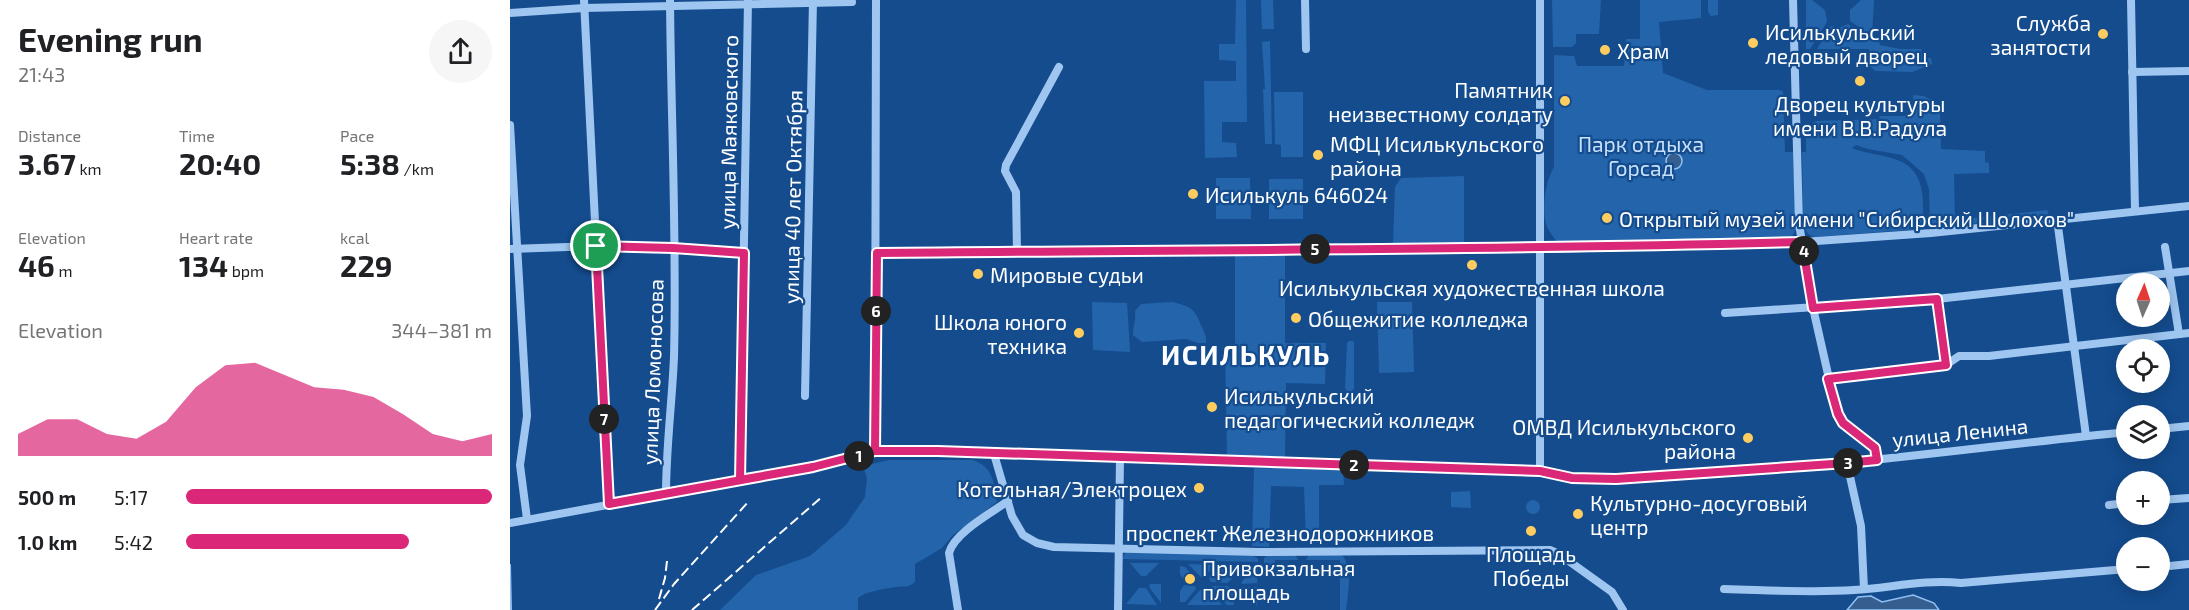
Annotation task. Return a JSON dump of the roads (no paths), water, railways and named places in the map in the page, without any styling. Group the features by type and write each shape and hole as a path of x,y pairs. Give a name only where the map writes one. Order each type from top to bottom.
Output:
{"street":[{"path":"875,451 876,0"},
{"path":"1305,0 1306,49"},
{"path":"1540,0 1540,471"},
{"path":"1793,0 1797,176 1802,242 1813,308 1838,414 1843,423 1875,448 1877,460"},
{"path":"2130,0 2135,211"},
{"name":"улица 40 лет Октября","path":"805,396 813,1"},
{"name":"улица Маяковского","path":"740,480 748,2"},
{"path":"510,13 584,4 852,2"},
{"name":"улица Ломоносова","path":"666,494 666,462 674,355 670,3"},
{"path":"584,4 609,504"},
{"path":"1017,252 1016,192 1005,171 1006,165 1059,67"},
{"path":"2132,72 2189,71"},
{"path":"510,125 514,249 527,416 520,465 527,519"},
{"path":"877,253 1539,248 1802,242 1931,233 2189,206"},
{"path":"2057,219 2086,436"},
{"path":"514,249 596,246 744,253"},
{"path":"2165,247 2169,273 2189,271"},
{"path":"1725,313 1937,299 2116,279"},
{"path":"2170,279 2179,334"},
{"path":"1937,299 1946,365"},
{"path":"1828,379 1946,365 1959,356 1989,356 2189,333"},
{"path":"2170,428 2189,426"},
{"name":"улица Ленина","path":"510,523 813,467 875,451 938,451 1540,471 1572,478 1616,479 1847,463 2116,433"},
{"name":"проспект Железнодорожников","path":"994,454 1012,516 1023,535 1037,543 1054,547 1119,550 1303,552 1550,550 1612,592 1623,610"},
{"path":"1118,610 1120,458"},
{"path":"1847,463 1861,526 1864,590"},
{"path":"2170,499 2189,498"},
{"path":"958,610 949,553 951,545 963,533 1008,501"},
{"path":"2109,505 2116,504"},
{"path":"2170,566 2189,564"},
{"path":"1724,589 1864,590 1911,582 1960,583 2116,570"}],"waterway":[{"path":"510,565 511,610"}],"railway":[{"path":"692,610 823,496"},
{"path":"655,610 674,584 749,501"},
{"path":"659,599 667,561"}],"place":[{"name":"Служба занятости","path":"2103,34"},
{"name":"Исилькульский ледовый дворец","path":"1753,43"},
{"name":"Храм","path":"1605,50"},
{"name":"Дворец культуры имени В.В.Радула","path":"1860,81"},
{"name":"Памятник неизвестному солдату","path":"1565,101"},
{"name":"МФЦ Исилькульского района","path":"1318,155"},
{"name":"Исилькуль 646024","path":"1193,194"},
{"name":"Открытый музей имени \"Сибирский Шолохов\"","path":"1607,218"},
{"name":"Исилькульская художественная школа","path":"1472,265"},
{"name":"Мировые судьи","path":"978,274"},
{"name":"Общежитие колледжа","path":"1296,318"},
{"name":"Школа юного техника","path":"1079,333"},
{"name":"Исилькульский педагогический колледж","path":"1212,407"},
{"name":"ОМВД Исилькульского района","path":"1748,438"},
{"name":"Котельная/Электроцех","path":"1199,488"},
{"name":"Культурно-досуговый центр","path":"1578,514"},
{"name":"Площадь Победы","path":"1531,531"},
{"name":"Привокзальная площадь","path":"1190,579"}],"district":[{"name":"ИСИЛЬКУЛЬ","path":"1246,354"}],"park label":[{"name":"Парк отдыха Горсад","path":"1641,155"}]}
